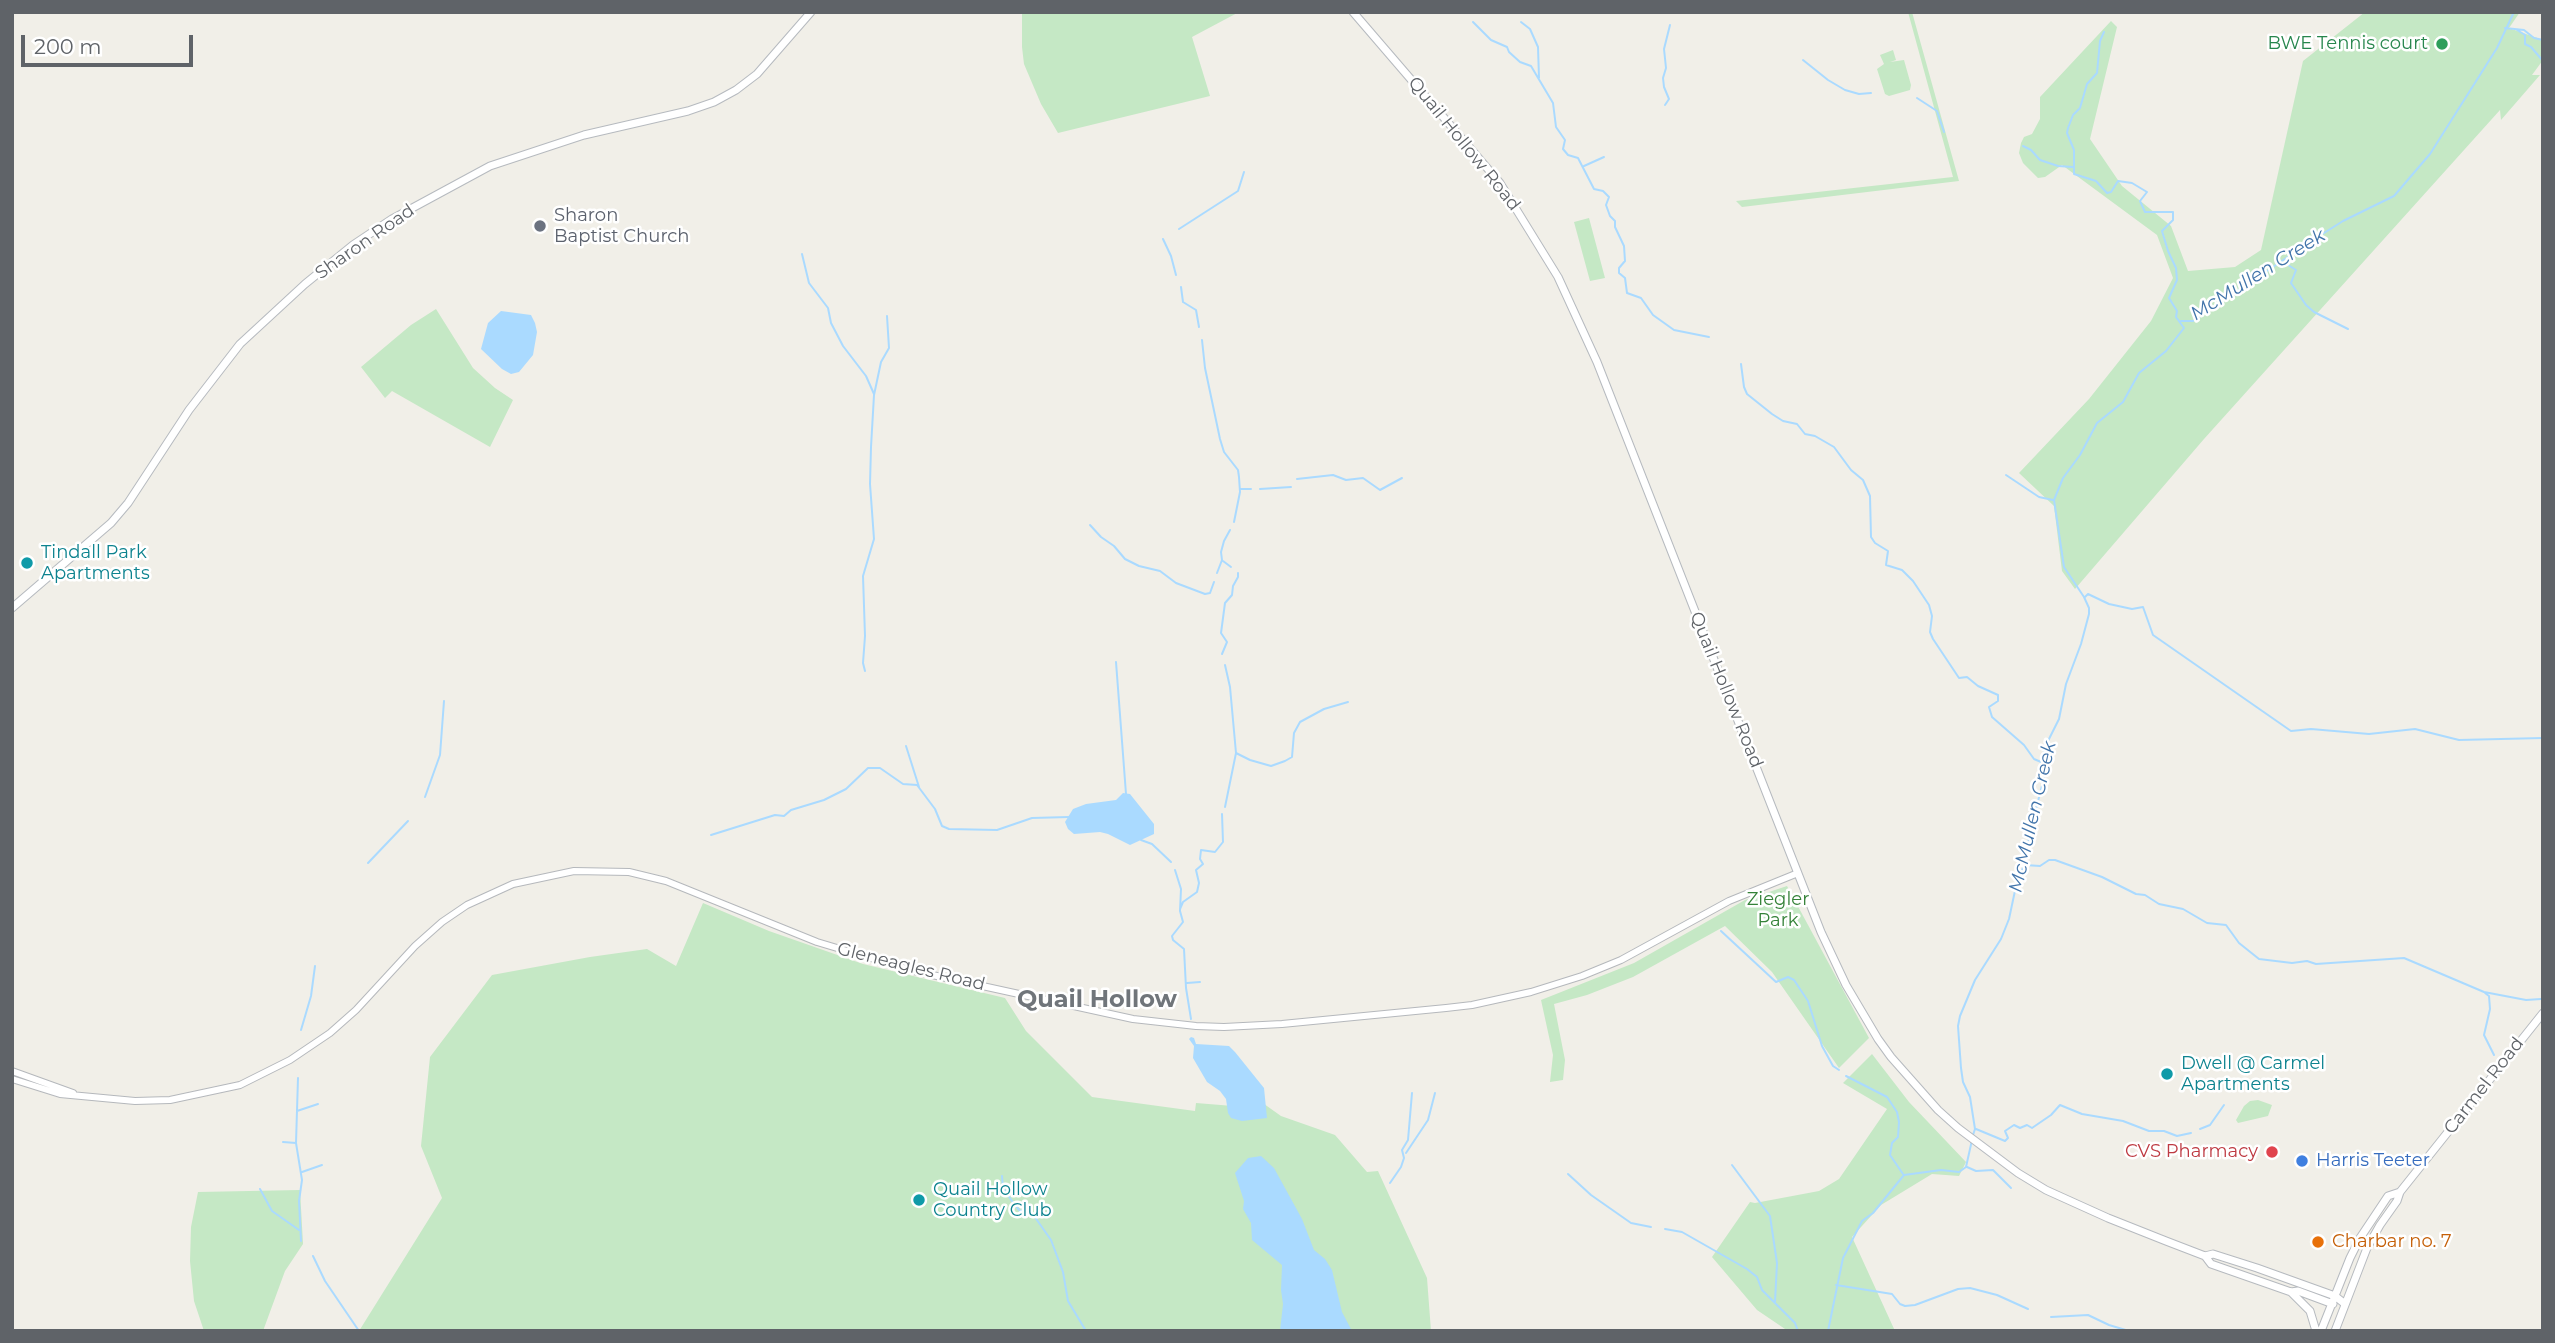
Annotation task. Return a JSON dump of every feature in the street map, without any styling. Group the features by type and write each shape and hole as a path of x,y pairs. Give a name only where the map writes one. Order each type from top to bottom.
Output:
{"main road":[{"name":"Sharon Road","path":"12,608 111,523 128,503 188,410 240,344 305,284 353,245 391,219 490,166 584,135 688,111 726,96 747,83 771,60 811,12"},
{"name":"Quail Hollow Road","path":"1353,12 1500,183 1558,277 1597,362 1798,873 1838,968 1872,1029 1919,1089 1958,1128 2018,1173 2077,1205 2205,1255 2213,1254 2345,1304"},
{"path":"12,615 32,592"},
{"name":"Carmel Road","path":"2335,1331 2367,1248 2400,1192 2543,1013"},
{"name":"Carmel Road","path":"2319,1331 2350,1258 2370,1223 2388,1196 2400,1192"},
{"name":"Quail Hollow Road","path":"2205,1255 2211,1264 2291,1292 2298,1291 2333,1300"},
{"path":"2291,1292 2310,1311 2319,1331"}],"street":[{"name":"Gleneagles Road","path":"12,1079 60,1094 117,1101 170,1100 212,1093 255,1079 290,1060 330,1033 356,1010 415,946 467,905 513,884 566,872 609,870 666,881 817,942 892,965 1133,1019 1217,1027 1295,1023 1446,1008 1531,992 1614,963 1729,901 1798,873"},
{"name":"Gleneagles Road","path":"12,1072 78,1095"}],"green space":[{"path":"1022,12 1239,12 1192,37 1210,96 1058,133 1041,104 1024,64"},
{"path":"1908,12 1912,12 1959,181 1742,207 1736,201 1953,177"},
{"path":"2365,12 2520,12 2509,28 2543,40 2543,60 2532,75 2540,75 2501,120 2500,110 2204,439 2075,589 2062,571 2054,506 2019,473 2089,399 2151,321 2173,278 2157,235 2062,165 2045,177 2038,178 2023,163 2019,153 2021,143 2024,137 2032,134 2040,119 2040,97 2111,21 2117,27 2090,139 2122,186 2171,226 2188,271 2235,267 2261,250 2303,61"},
{"path":"1893,50 1896,60 1890,62 1904,60 1911,85 1910,90 1889,96 1885,94 1877,69 1884,64 1880,55"},
{"path":"1589,218 1605,278 1590,281 1574,222"},
{"path":"436,309 473,368 513,400 490,447 392,391 385,398 361,367 411,325"},
{"name":"Ziegler Park","path":"1787,886 1869,1038 1839,1068 1772,972 1725,926 1633,977 1587,995 1554,1004 1565,1060 1563,1080 1550,1082 1553,1055 1541,1000 1634,963 1745,900"},
{"path":"703,903 769,931 863,964 1005,998 1026,1031 1092,1097 1195,1111 1196,1103 1233,1106 1250,1094 1281,1116 1335,1135 1367,1172 1378,1171 1427,1278 1431,1331 359,1331 442,1198 421,1146 430,1057 492,975 647,949 676,966"},
{"path":"1872,1054 1909,1102 1966,1162 1959,1176 1932,1174 1881,1205 1852,1237 1895,1331 1788,1331 1757,1310 1712,1257 1750,1202 1819,1191 1839,1179 1887,1109 1843,1083"},
{"path":"2258,1100 2272,1105 2268,1116 2238,1123 2236,1120 2244,1106 2250,1101"},
{"path":"300,1190 303,1244 285,1271 263,1331 204,1331 194,1301 190,1261 191,1227 198,1192"}],"water":[{"path":"501,311 531,315 537,332 533,355 519,372 511,374 481,349 488,323"},
{"path":"1123,793 1130,794 1154,824 1154,834 1130,845 1108,834 1074,834 1068,829 1065,822 1073,809 1086,804 1116,800"},
{"path":"1191,1037 1196,1044 1229,1046 1235,1052 1264,1088 1267,1118 1242,1121 1231,1118 1226,1099 1207,1082 1193,1058 1194,1046 1189,1039"},
{"path":"1261,1156 1274,1168 1302,1219 1314,1250 1325,1259 1332,1270 1342,1312 1352,1331 1280,1331 1283,1304 1282,1265 1252,1240 1251,1223 1243,1209 1244,1201 1235,1173 1248,1158"}],"waterway":[{"name":"McMullen Creek","path":"2181,321 2193,321 2343,221 2394,196 2430,154 2497,48 2514,12"},
{"path":"1473,22 1491,40 1507,47 1520,62 1531,66 1553,103 1556,127 1565,140 1563,149 1568,155 1578,158 1594,189 1603,191 1609,197 1606,205 1624,246 1625,261 1619,268 1619,273 1625,278 1627,293 1641,298 1653,315 1674,330 1709,337"},
{"path":"1521,22 1530,29 1538,47 1539,78"},
{"path":"1665,105 1669,99 1663,78 1666,68 1664,49 1670,25"},
{"path":"2505,28 2524,30 2534,38 2543,40"},
{"path":"2517,30 2525,35 2525,44 2543,61"},
{"name":"McMullen Creek","path":"1973,1135 1975,1129 1970,1097 1963,1082 1961,1068 1958,1026 1960,1016 1975,980 2001,939 2009,919 2044,778 2042,762 2045,747 2059,719 2066,684 2089,614 2084,597 2064,567 2054,500 2063,478 2080,455 2097,423 2123,402 2139,373 2166,351 2184,328 2176,317 2177,311 2169,298 2177,280 2176,268 2162,231 2173,220 2173,212 2145,212 2140,201 2147,192 2132,183 2118,181 2111,192 2107,193 2096,181 2074,174 2074,150 2067,133 2068,128 2073,115 2080,108 2087,84 2097,73 2100,41 2104,32"},
{"path":"1803,60 1845,90 1859,94 1871,93"},
{"path":"1917,98 1937,111 1944,132"},
{"path":"2023,146 2040,160 2058,166 2073,167"},
{"path":"1584,166 1604,157"},
{"path":"1179,229 1238,191 1244,172"},
{"path":"1163,239 1176,275"},
{"path":"802,254 809,283 828,308 831,323 843,346 866,376 874,394"},
{"path":"2288,259 2288,265 2296,270 2291,283 2306,305 2314,312 2348,329"},
{"path":"1181,287 1183,302 1196,310 1199,327"},
{"path":"865,671 863,576 874,539 870,484 874,395 881,362 889,348 887,316"},
{"path":"1202,340 1220,439 1224,452 1238,470 1240,492 1234,522"},
{"path":"1741,364 1747,394 1783,421 1797,424 1805,434 1815,436 1834,447 1851,470 1863,480 1870,496 1871,537 1888,551 1886,565 1902,570 1929,605 1932,616 1930,632 1959,678 1967,677 1978,686 1998,695 1998,701 1989,707 1992,717 2024,745 2034,759 2041,762"},
{"path":"1297,479 1333,475 1346,480 1363,478 1380,490 1402,478"},
{"path":"2006,475 2039,497 2053,500"},
{"path":"1260,489 1291,487"},
{"path":"1241,489 1251,489"},
{"path":"1090,525 1125,559 1139,566 1160,571 1176,583 1205,594 1210,593 1214,582"},
{"path":"1217,573 1222,560 1224,541 1230,530"},
{"path":"1223,561 1231,567"},
{"path":"1222,654 1227,642 1221,633 1225,603 1232,595 1238,573"},
{"path":"2085,597 2088,594 2109,604 2132,609 2143,607 2153,635 2291,731 2311,729 2369,734 2415,729 2459,740 2543,738"},
{"path":"1116,662 1126,794"},
{"path":"1225,665 1230,687 1236,753 1225,807"},
{"path":"425,797 440,755 444,701"},
{"path":"1236,753 1271,766 1285,761 1292,757 1294,733 1300,722 1324,709 1348,702"},
{"path":"906,746 919,787"},
{"path":"711,835 775,815 784,816 791,810 824,800 846,789 868,768 880,768 903,784 917,785 935,809 942,826 949,829 997,830 1032,818 1069,817"},
{"path":"1180,909 1183,902 1197,892 1199,883 1196,870 1203,864 1200,859 1201,850 1215,852 1223,842 1222,814"},
{"path":"368,863 408,821"},
{"path":"1141,840 1152,844 1171,862"},
{"path":"2025,865 2040,866 2049,860 2055,860 2102,877 2136,894 2145,895 2159,904 2183,909 2207,923 2226,925 2239,943 2259,959 2292,963 2307,961 2316,964 2404,958 2484,992 2526,1000 2541,999"},
{"path":"1175,870 1181,889 1180,911 1183,922 1172,936 1184,949 1191,1019"},
{"path":"1721,931 1776,982 1788,977 1794,980 1808,1001 1822,1046 1833,1066 1839,1070"},
{"path":"301,1030 311,996 315,966"},
{"path":"1187,983 1200,982"},
{"path":"2485,993 2489,996 2490,1009 2484,1035 2494,1055"},
{"path":"1846,1076 1887,1097 1897,1112 1898,1137 1892,1143 1890,1155 1903,1174"},
{"path":"298,1078 296,1143 302,1180 299,1201 301,1241"},
{"path":"1390,1183 1404,1158 1402,1150 1408,1140 1412,1093"},
{"path":"1406,1153 1428,1120 1435,1093"},
{"path":"297,1111 318,1104"},
{"path":"1976,1129 2005,1141 2008,1138 2005,1131 2014,1125 2020,1128 2027,1125 2032,1128 2060,1105 2082,1114 2123,1121 2149,1131 2164,1131 2177,1136 2191,1133"},
{"path":"2200,1129 2210,1125 2224,1105"},
{"name":"McMullen Creek","path":"1828,1331 1843,1258 1862,1221 1873,1213 1904,1175 1941,1170 1959,1172 1966,1167 1972,1140"},
{"path":"283,1142 296,1143"},
{"path":"302,1172 322,1165"},
{"path":"1732,1165 1770,1216 1777,1263 1775,1302"},
{"path":"1967,1167 1976,1171 1993,1170 2011,1188"},
{"path":"1568,1174 1591,1195 1631,1223 1651,1227"},
{"path":"1002,1176 1003,1188 1014,1204 1020,1211 1027,1210 1032,1213 1051,1240 1063,1272 1068,1301 1086,1331"},
{"path":"260,1189 272,1211 299,1230"},
{"path":"1665,1229 1682,1232 1747,1269 1757,1277 1762,1290 1795,1323 1798,1331"},
{"path":"313,1256 325,1281 359,1331"},
{"path":"1836,1285 1892,1294 1905,1306 1915,1305 1958,1289 1970,1288 1997,1295 2028,1309"},
{"path":"2051,1317 2088,1315 2129,1331"}],"place":[{"name":"BWE Tennis court","path":"2442,44"},
{"name":"Sharon Baptist Church","path":"540,226"},
{"name":"Tindall Park Apartments","path":"27,563"},
{"name":"Dwell @ Carmel Apartments","path":"2167,1074"},
{"name":"CVS Pharmacy","path":"2272,1152"},
{"name":"Harris Teeter","path":"2302,1161"},
{"name":"Quail Hollow Country Club","path":"919,1200"},
{"name":"Charbar no. 7","path":"2318,1242"}],"district":[{"name":"Quail Hollow","path":"1097,1000"}]}
